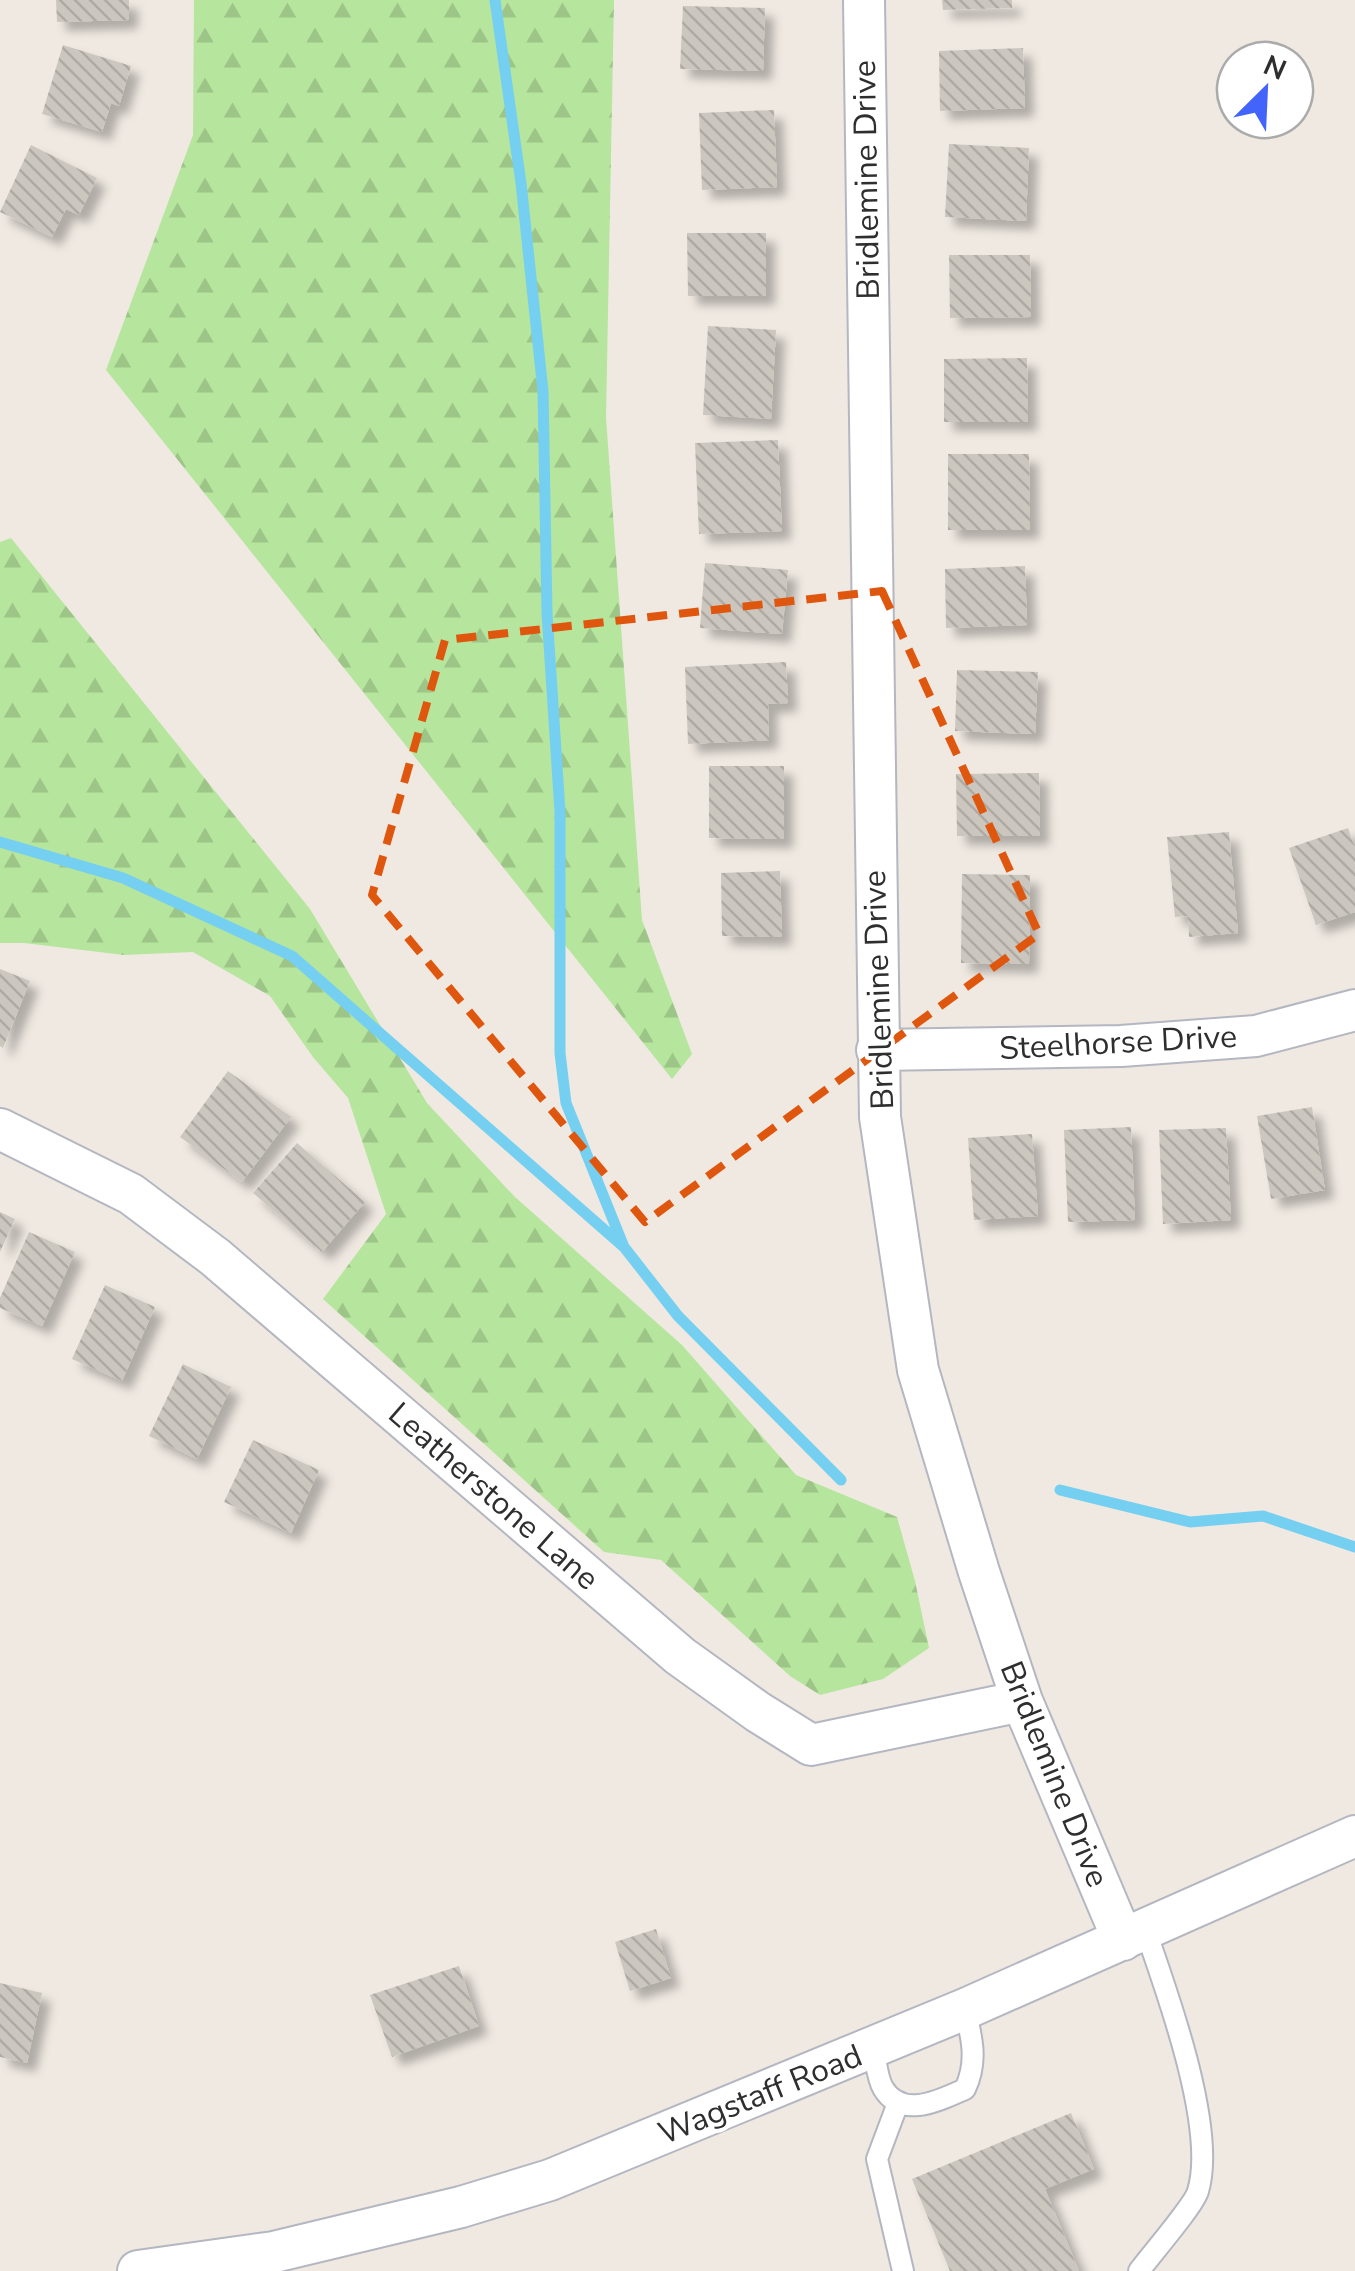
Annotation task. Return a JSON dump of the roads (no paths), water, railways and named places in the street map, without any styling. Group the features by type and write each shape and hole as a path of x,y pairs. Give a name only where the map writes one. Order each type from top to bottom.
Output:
{"street":[{"name":"Bridlemine Drive","path":"864,0 880,1117 918,1370 1022,1702 1134,1935"},
{"name":"Steelhorse Drive","path":"877,1050 1121,1046 1256,1036 1355,1010"},
{"name":"Leatherstone Lane","path":"0,1129 131,1194 215,1257 680,1656 811,1745 1022,1702"},
{"name":"Wagstaff Road","path":"138,2271 274,2252 550,2180 965,2010 1355,1836"}],"lane":[{"path":"1134,1935 1190,2079 1204,2151 1198,2194 1139,2271"},
{"path":"873,2048 883,2088 898,2103 924,2106 965,2089 973,2072 973,2045 965,2010"},
{"path":"898,2103 877,2159 903,2271"}],"waterway":[{"path":"495,0 521,183 543,391 547,613 560,812 560,1053 566,1103 624,1247"},
{"path":"0,842 123,878 292,956 624,1247 678,1316 841,1480"},
{"path":"1060,1490 1190,1522 1263,1516 1355,1547"}]}
